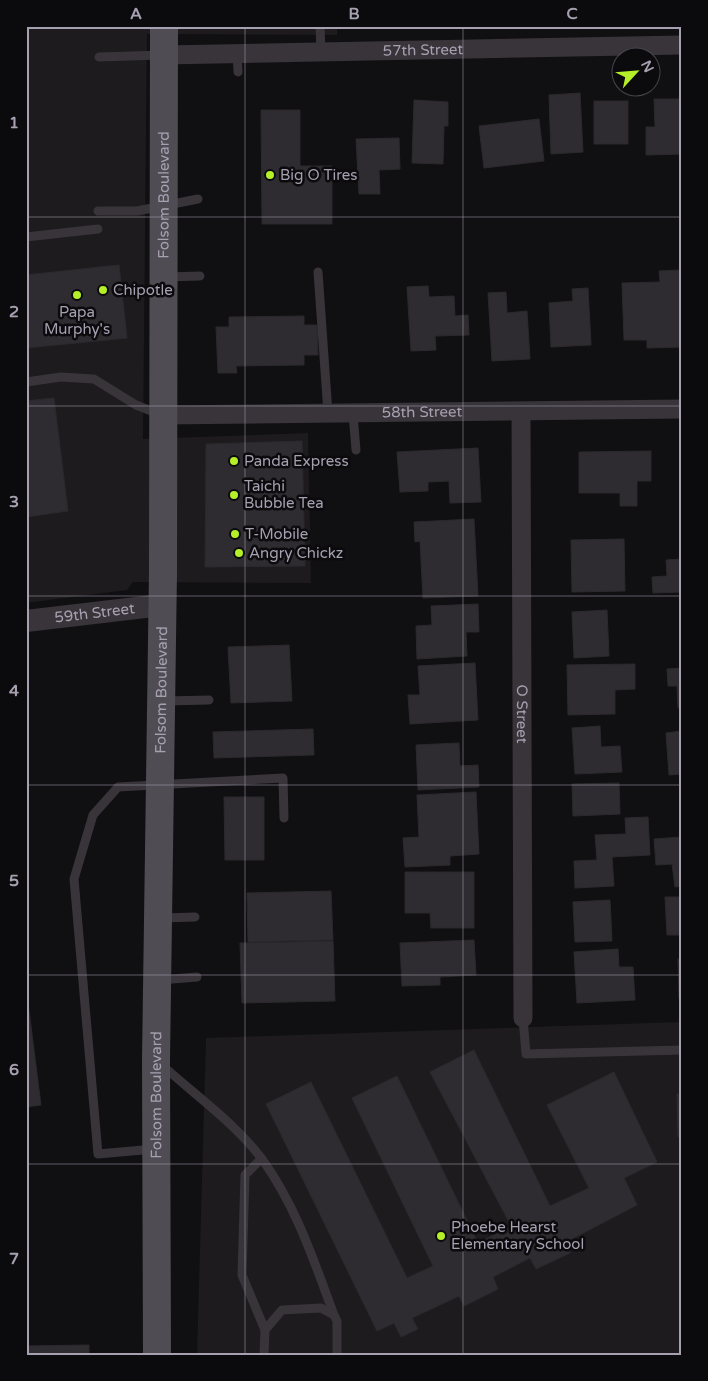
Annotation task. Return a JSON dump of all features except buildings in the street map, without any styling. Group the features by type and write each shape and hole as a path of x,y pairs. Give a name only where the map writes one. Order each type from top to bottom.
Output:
{"main road":[{"name":"Folsom Boulevard","path":"157,1355 156,1060 162,605 164,26"}],"street":[{"name":"57th Street","path":"164,55 682,45"},
{"name":"58th Street","path":"162,416 682,409"},
{"name":"O Street","path":"521,412 523,1018"},
{"name":"59th Street","path":"26,621 162,605"}],"lane":[{"path":"320,26 321,52"},
{"path":"238,53 238,72"},
{"path":"99,57 164,55"},
{"path":"98,211 137,211 198,199"},
{"path":"26,238 98,229"},
{"path":"318,272 328,414"},
{"path":"162,277 200,276"},
{"path":"26,382 61,377 94,379 136,405 162,416"},
{"path":"353,414 356,450"},
{"path":"160,702 209,700"},
{"path":"157,1148 98,1154 74,879 93,815 118,787 283,778 284,818"},
{"path":"159,918 195,917"},
{"path":"157,980 197,977"},
{"path":"523,1018 526,1054 682,1050"},
{"path":"156,1060 240,1134 261,1159 291,1208 337,1321 337,1355"},
{"path":"261,1159 245,1175 242,1275 265,1330 264,1355"},
{"path":"265,1330 282,1310 321,1308 334,1314"}],"shaded area":[{"path":"26,26 337,26 337,35 147,34 143,439 308,433 311,583 133,582 127,590 26,603"},
{"name":"Phoebe Hearst Elementary School","path":"682,1022 682,1355 197,1355 206,1038"}],"place":[{"name":"Big O Tires","path":"270,175"},
{"name":"Chipotle","path":"103,290"},
{"name":"Papa Murphy's","path":"77,295"},
{"name":"Panda Express","path":"234,461"},
{"name":"Taichi Bubble Tea","path":"234,495"},
{"name":"T-Mobile","path":"235,534"},
{"name":"Angry Chickz","path":"239,553"},
{"name":"Phoebe Hearst Elementary School","path":"441,1236"}]}
